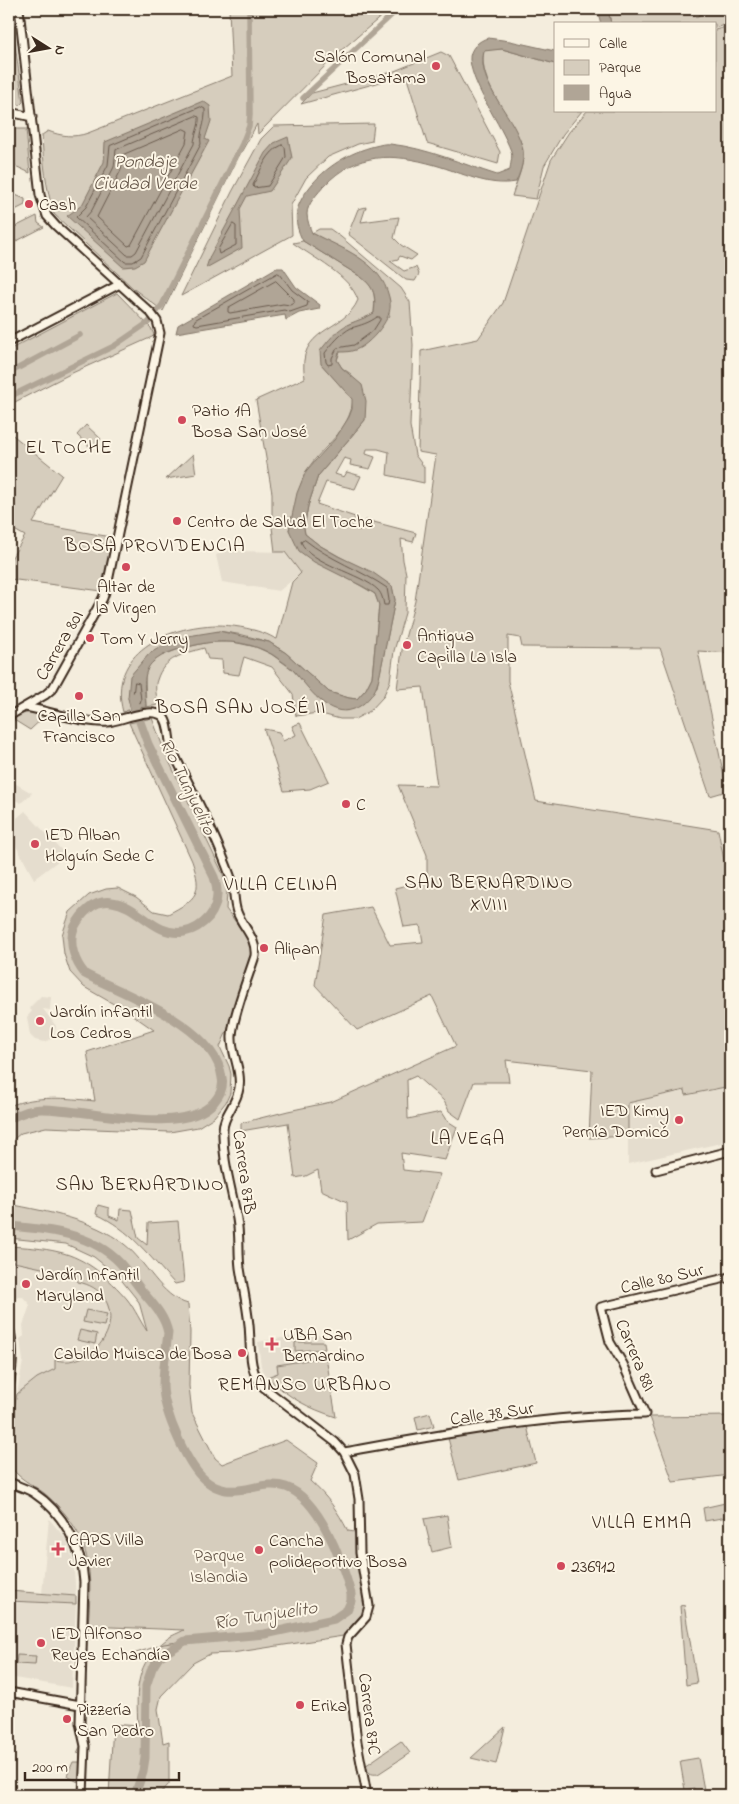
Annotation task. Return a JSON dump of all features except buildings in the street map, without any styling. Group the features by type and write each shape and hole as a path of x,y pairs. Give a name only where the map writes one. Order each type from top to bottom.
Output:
{"street":[{"path":"9,342 120,284 47,216 40,195 18,9"},
{"path":"9,112 32,117"},
{"name":"Carrera 80I","path":"9,716 45,695 53,688 103,598 108,583 160,338 160,330 154,316 120,284"},
{"name":"Carrera 87B","path":"25,707 91,722 105,722 149,712 158,713 167,721 172,750 219,848 232,879 236,910 256,948 233,1030 233,1046 240,1075 239,1092 224,1121 223,1130 228,1173 239,1234 240,1266 249,1322 254,1372 258,1382 266,1390 335,1442 344,1452"},
{"path":"656,1170 730,1151"},
{"name":"Calle 80 Sur","path":"601,1307 730,1277"},
{"name":"Carrera 88I","path":"601,1307 610,1342 623,1364 645,1414"},
{"path":"9,1328 13,1363 9,1389"},
{"name":"Calle 78 Sur","path":"344,1452 477,1428 545,1420 645,1414"},
{"name":"Carrera 87C","path":"344,1452 352,1465 358,1482 360,1553 369,1602 366,1617 348,1637 346,1644 357,1742 367,1795"},
{"path":"9,1475 57,1514 69,1532 80,1556 84,1582 80,1705 80,1727 85,1746 83,1795"},
{"path":"9,1482 33,1493"},
{"path":"9,1692 80,1705"}],"shaded area":[{"path":"227,551 285,552 301,573 279,591 222,582 216,555"},
{"path":"9,780 32,793 21,803 9,797"},
{"name":"IED Alban Holguín Sede C","path":"25,811 66,855 34,879 9,833 9,825"},
{"name":"Jardín infantil Los Cedros","path":"41,996 51,997 50,1010 43,1009 56,1026 54,1035 44,1042 35,1040 30,1035 27,1017 32,1011 29,1008"},
{"name":"IED Kimy Pernía Domicó","path":"730,1086 730,1141 628,1164 628,1103 685,1090 687,1095"},
{"path":"9,1261 75,1275 78,1282 85,1283 101,1294 108,1305 110,1319 106,1338 90,1353 72,1361 55,1360 55,1369 37,1378 17,1394 23,1361 20,1339 24,1336 23,1325 30,1305 23,1297 9,1296"},
{"path":"322,1335 326,1357 278,1365 278,1373 267,1377 261,1366 258,1342 294,1336"},
{"name":"CAPS Villa Javier","path":"49,1519 66,1539 73,1560 76,1596 42,1593"},
{"name":"IED Alfonso Reyes Echandía","path":"9,1601 76,1604 72,1688 9,1677"}],"green space":[{"path":"229,9 390,9 338,53 258,134 257,124 238,158 163,311 134,289 54,214 45,175 42,135 48,131 68,136 88,133 232,76"},
{"path":"608,9 684,9 696,17 710,9 730,9 730,23 716,28 716,22 611,22"},
{"path":"730,26 730,653 698,651 727,791 710,796 660,648 522,647 520,638 508,636 508,681 536,801 718,830 730,890 730,1086 686,1095 685,1090 628,1103 628,1136 589,1138 592,1070 506,1060 509,1082 474,1082 460,1119 449,1111 444,1101 416,1076 407,1080 408,1119 441,1112 446,1120 457,1127 445,1160 401,1153 403,1170 440,1174 422,1222 377,1224 348,1240 347,1202 321,1190 318,1170 306,1176 295,1178 288,1123 241,1131 241,1123 331,1102 456,1046 432,996 357,1030 315,985 326,915 371,907 390,945 423,942 420,925 404,927 395,888 427,880 427,855 398,785 437,786 423,687 397,689 402,650 415,601 436,455 418,452 421,351 478,339 503,303 551,160 569,132 586,112 716,112 716,30"},
{"path":"9,27 13,30 23,102 20,105 9,101"},
{"path":"488,49 502,49 554,64 554,112 581,112 563,134 544,166 536,199 512,196 522,165 522,147 518,136 487,80 484,70 484,51"},
{"path":"441,52 449,56 500,152 498,164 427,143 406,75 301,104 312,93 392,72"},
{"path":"9,118 11,119 13,129 26,129 30,173 9,163"},
{"path":"374,124 372,141 358,144 328,157 306,178 291,205 292,235 181,296 232,192 261,139 274,126"},
{"path":"13,194 25,199 25,205 9,213 9,205"},
{"path":"366,207 361,222 399,217 394,238 417,255 411,260 400,256 398,259 390,261 404,271 416,267 419,274 415,281 406,280 348,234 358,209"},
{"path":"37,216 38,223 44,227 9,245 9,230"},
{"path":"319,229 330,229 341,237 401,288 410,302 413,345 410,426 415,455 424,467 424,483 387,475 389,452 367,449 366,454 375,457 370,469 350,465 351,460 344,458 335,474 344,477 347,472 361,476 355,489 326,482 317,504 355,517 352,528 361,531 366,520 416,533 413,542 401,539 406,574 405,613 394,651 390,681 383,697 370,711 355,719 340,719 318,713 296,716 293,694 272,667 244,657 239,675 223,673 222,660 208,659 204,648 189,652 164,666 156,683 158,705 146,707 145,675 150,663 158,657 182,648 210,642 233,642 256,647 271,654 292,669 318,698 339,710 377,687 395,600 392,586 319,545 305,534 304,528 308,506 318,476 365,420 351,374 342,368 337,360 340,352 390,316 358,257 312,233"},
{"path":"303,241 361,277 370,285 374,297 374,313 347,325 321,364 353,399 351,410 335,438 313,461 304,475 289,530 349,579 375,594 379,605 372,677 366,689 357,699 329,692 286,653 269,642 219,631 149,654 128,698 131,709 123,712 120,691 124,674 133,659 145,647 161,637 179,631 217,625 252,630 277,639 292,582 301,573 285,552 275,552 272,527 272,493 256,400 305,378 304,361 307,349 314,339 343,319 358,300 354,291 339,275 293,243"},
{"path":"117,293 151,328 154,335 9,405 9,350"},
{"path":"86,425 101,439 92,449 77,435"},
{"path":"9,432 62,475 33,523 111,537 109,562 102,591 9,579 9,562 25,536 9,527"},
{"path":"193,454 196,474 166,479"},
{"path":"31,712 46,715 30,730 14,720 18,715"},
{"path":"152,718 166,755 223,874 227,891 226,909 247,937 252,953 229,1026 220,1047 231,1074 230,1093 226,1102 214,1117 198,1127 170,1132 46,1127 21,1133 9,1143 9,1106 41,1099 62,1098 95,1101 87,1052 154,1030 131,1014 84,987 70,972 64,954 62,935 70,912 89,895 106,889 118,888 136,897 154,911 168,914 186,904 195,894 197,881 192,861 129,723"},
{"path":"300,723 329,781 310,789 284,791 264,729 279,732 283,741 296,735 292,726"},
{"name":"Parque Islandia","path":"9,1204 84,1222 111,1235 132,1251 170,1294 188,1304 190,1332 189,1386 192,1413 215,1458 222,1464 286,1440 318,1463 310,1481 332,1504 348,1531 355,1532 366,1608 353,1628 343,1636 232,1653 210,1654 193,1663 161,1696 158,1709 163,1743 169,1741 169,1784 159,1795 109,1795 113,1724 138,1726 137,1700 143,1667 156,1648 184,1630 88,1626 89,1569 86,1552 80,1537 60,1508 44,1493 20,1477 9,1463 9,1429 17,1394 37,1378 55,1369 55,1360 74,1360 88,1354 99,1345 107,1333 110,1321 109,1308 103,1297 93,1288 78,1282 75,1275 9,1261 9,1246 59,1252 88,1264 105,1276 127,1299 147,1331 139,1302 119,1277 94,1257 66,1244 9,1238"},
{"path":"98,1205 109,1208 109,1216 119,1220 120,1209 132,1210 138,1238 147,1245 148,1223 178,1221 184,1282 175,1284 148,1254 119,1227 96,1214"},
{"path":"86,1310 107,1314 104,1326 83,1322"},
{"path":"80,1330 97,1334 95,1344 77,1340"},
{"path":"295,1342 324,1342 325,1349 295,1351"},
{"path":"326,1357 336,1417 299,1402 267,1377 278,1373 277,1365"},
{"path":"430,1413 434,1426 418,1430 415,1417"},
{"path":"730,1416 730,1475 673,1482 650,1417"},
{"path":"527,1426 536,1463 459,1480 448,1438 489,1430"},
{"path":"725,1503 727,1517 705,1521 703,1508"},
{"path":"447,1515 452,1547 432,1552 424,1519"},
{"path":"9,1591 76,1596 76,1604 9,1601"},
{"path":"684,1605 697,1683 686,1685 680,1606"},
{"path":"17,1655 36,1656 35,1665 16,1664"},
{"path":"505,1727 496,1764 471,1758"},
{"path":"401,1741 410,1753 378,1774 369,1772 365,1766"},
{"path":"83,1744 80,1783 67,1776 73,1762 80,1762 80,1754 77,1753"},
{"path":"698,1758 705,1795 696,1795 694,1788 685,1790 680,1761"}],"water":[{"path":"597,9 608,9 611,22 600,22"},
{"path":"488,38 554,51 554,64 502,49 484,51 483,64 486,77 520,139 523,156 516,182 495,183 485,181 435,165 404,158 376,158 349,166 337,174 316,195 307,210 312,233 347,250 369,265 385,285 390,301 387,318 370,340 355,350 339,352 337,360 342,368 362,385 366,401 365,420 318,476 308,506 304,528 305,534 319,545 372,572 392,586 395,600 376,689 368,700 357,708 345,711 336,710 320,700 294,671 273,655 245,644 215,642 176,650 161,656 152,663 148,668 145,680 146,707 131,709 128,698 130,676 149,654 162,646 188,636 219,631 269,642 286,653 329,692 357,699 366,689 372,677 379,605 375,594 314,562 299,551 289,530 297,493 306,471 335,439 352,409 352,399 321,364 320,351 341,329 374,313 374,293 361,277 303,241 296,220 298,207 315,180 330,167 356,152 382,144 417,149 497,175 510,170 511,151 472,71 471,52 481,41"},
{"name":"Pondaje Ciudad Verde","path":"203,101 210,106 211,121 205,139 209,141 144,261 135,266 123,267 67,216 82,205 104,162 105,142"},
{"path":"288,137 292,158 270,191 247,196 240,209 242,248 206,268 210,256 265,153 274,143"},
{"path":"276,268 283,268 296,287 320,305 319,309 299,313 286,320 285,315 176,333 178,325"}],"waterway":[{"path":"9,397 114,346 149,322 162,305 242,144 249,126 249,9"},
{"path":"303,98 398,9"},
{"path":"9,373 80,335"},
{"name":"Río Tunjuelito","path":"9,1119 37,1109 132,1119 157,1120 180,1118 200,1113 214,1102 222,1088 222,1078 216,1059 204,1043 187,1028 166,1014 85,974 78,964 72,946 72,934 80,918 94,905 99,903 112,902 122,904 164,930 173,932 184,932 201,925 209,917 216,903 217,887 214,877 148,744 133,697"},
{"name":"Río Tunjuelito","path":"9,1226 68,1234 96,1245 120,1263 158,1310 164,1321 168,1333 163,1386 164,1397 178,1439 193,1466 209,1483 222,1489 241,1490 278,1485 298,1494 309,1504 328,1533 342,1565 351,1594 351,1601 347,1610 334,1619 265,1634 185,1641 159,1657 152,1668 146,1686 145,1758 135,1795"},
{"path":"119,1661 124,1657 164,1644 185,1641"}],"place":[{"name":"Salón Comunal Bosatama","path":"436,66"},
{"name":"Cash","path":"29,204"},
{"name":"Patio 1A Bosa San José","path":"182,420"},
{"name":"Centro de Salud El Toche","path":"177,521"},
{"name":"Altar de la Virgen","path":"126,567"},
{"name":"Tom Y Jerry","path":"90,638"},
{"name":"Antigua Capilla La Isla","path":"407,645"},
{"name":"Capilla San Francisco","path":"79,696"},
{"name":"C","path":"346,804"},
{"name":"IED Alban Holguín Sede C","path":"35,844"},
{"name":"Alipan","path":"264,948"},
{"name":"Jardín infantil Los Cedros","path":"40,1021"},
{"name":"IED Kimy Pernía Domicó","path":"679,1120"},
{"name":"Jardín Infantil Maryland","path":"26,1284"},
{"name":"UBA San Bernardino","path":"272,1344"},
{"name":"Cabildo Muisca de Bosa","path":"242,1353"},
{"name":"CAPS Villa Javier","path":"58,1549"},
{"name":"Cancha polideportivo Bosa","path":"259,1550"},
{"name":"236912","path":"561,1566"},
{"name":"IED Alfonso Reyes Echandía","path":"41,1643"},
{"name":"Erika","path":"300,1705"},
{"name":"Pizzería San Pedro","path":"67,1719"}],"district":[{"name":"EL TOCHE","path":"69,446"},
{"name":"BOSA PROVIDENCIA","path":"155,544"},
{"name":"BOSA SAN JOSÉ II","path":"241,706"},
{"name":"VILLA CELINA","path":"281,883"},
{"name":"SAN BERNARDINO XVIII","path":"489,892"},
{"name":"LA VEGA","path":"468,1137"},
{"name":"SAN BERNARDINO","path":"140,1183"},
{"name":"REMANSO URBANO","path":"305,1383"},
{"name":"VILLA EMMA","path":"642,1521"}]}
